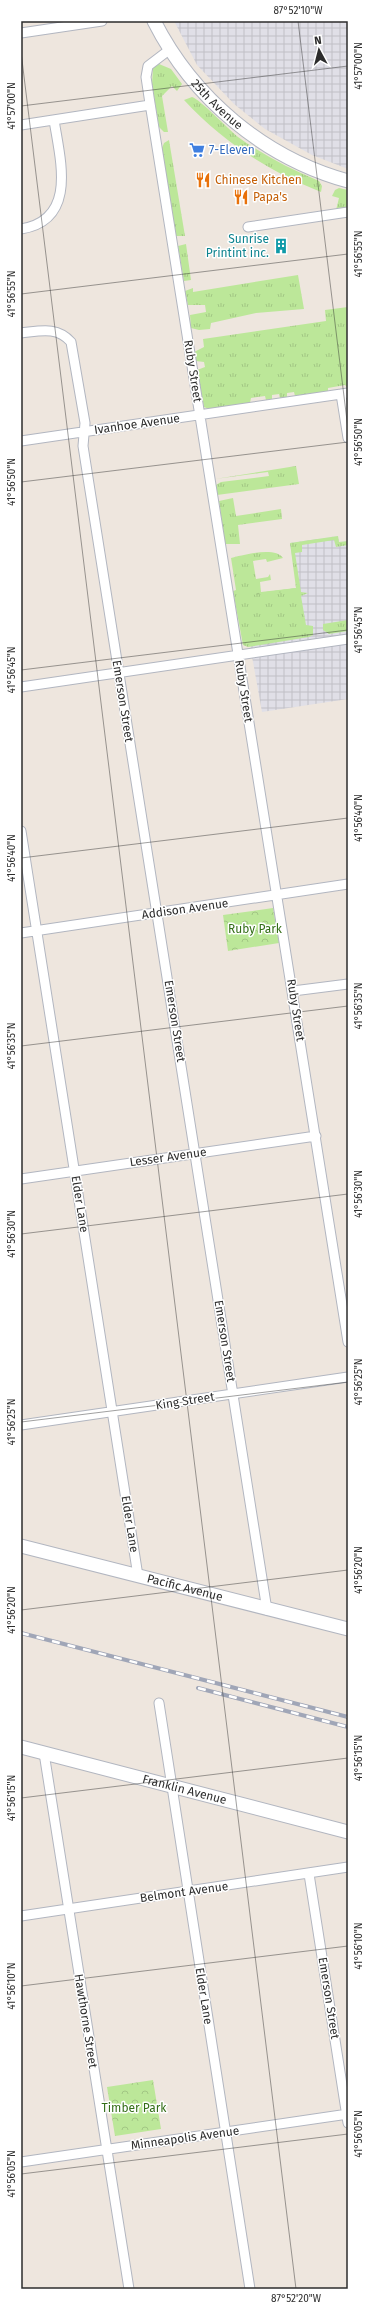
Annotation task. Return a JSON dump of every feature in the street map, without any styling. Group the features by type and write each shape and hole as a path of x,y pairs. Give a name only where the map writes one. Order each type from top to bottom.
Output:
{"street":[{"path":"21,33 102,21"},
{"name":"25th Avenue","path":"154,21 169,50 203,92 246,131 297,162 348,181"},
{"name":"Ruby Street","path":"169,50 151,62 146,71 150,105 316,1136 343,1281 348,1342"},
{"path":"21,125 150,105"},
{"path":"21,229 35,225 43,220 55,207 61,195 63,178 54,120"},
{"path":"248,227 348,212"},
{"name":"Emerson Street","path":"21,334 47,330 59,332 71,342 85,423 83,446 234,1393 267,1610"},
{"path":"344,393 348,438"},
{"name":"Ivanhoe Avenue","path":"21,441 344,393"},
{"path":"21,687 348,639"},
{"name":"Elder Lane","path":"21,831 138,1576"},
{"name":"Addison Avenue","path":"21,933 348,884"},
{"path":"293,991 348,984"},
{"name":"Lesser Avenue","path":"21,1179 316,1136"},
{"name":"King Street","path":"21,1425 348,1377"},
{"name":"Pacific Avenue","path":"21,1546 267,1610 348,1629"},
{"name":"Elder Lane","path":"159,1703 250,2289"},
{"name":"Franklin Avenue","path":"21,1747 172,1788 348,1832"},
{"name":"Hawthorne Street","path":"44,1753 129,2289"},
{"name":"Belmont Avenue","path":"21,1916 348,1867"},
{"name":"Emerson Street","path":"309,1874 348,2117"},
{"name":"Minneapolis Avenue","path":"21,2162 225,2132 348,2117"}],"shaded area":[{"path":"174,21 348,21 348,169 312,155 265,129 234,104 197,65"},
{"path":"338,536 339,542 348,541 348,699 262,712 241,595 297,588 290,543"}],"green space":[{"path":"159,64 171,69 182,84 177,91 172,86 162,96 168,132 164,132 159,127 152,84 153,68"},
{"path":"192,97 202,103 247,144 298,172 319,181 322,186 321,192 283,175 247,154 214,129 184,100"},
{"path":"169,140 185,236 176,236 162,148 164,143"},
{"path":"339,188 348,190 348,208 336,210 339,198 332,196 335,190"},
{"path":"186,244 191,280 184,281 178,246"},
{"path":"298,275 304,309 256,313 211,323 210,329 199,330 191,328 190,315 206,312 205,305 188,305 185,291 193,288 193,292"},
{"path":"348,307 348,388 345,385 328,388 328,391 295,396 294,392 287,393 287,397 280,398 279,394 272,395 272,399 266,400 265,396 251,398 250,403 209,409 204,407 197,370 205,367 204,362 196,361 194,352 204,347 203,339 326,321 325,310"},
{"path":"296,466 299,484 217,495 216,485 221,482 269,476 268,472 215,479"},
{"path":"233,498 236,516 281,509 282,519 238,525 240,544 225,544 219,501"},
{"path":"338,536 339,542 348,541 348,545 336,547 334,540 302,545 302,552 295,553 301,592 308,593 301,596 306,625 313,626 313,635 309,637 248,647 243,645 233,591 236,590 231,558 258,552 279,554 283,558 267,562 266,559 253,561 256,579 268,577 270,574 271,580 260,582 261,592 296,588 290,543"},
{"path":"297,588 296,591 250,595 250,594"},
{"path":"348,620 348,631 329,634 323,630 323,624"},
{"name":"Ruby Park","path":"273,908 279,943 228,951 223,915"},
{"name":"Timber Park","path":"153,2080 161,2129 115,2136 107,2087"}],"railway":[{"path":"21,1633 348,1717"},
{"path":"198,1688 348,1727"}],"place":[{"name":"7-Eleven","path":"197,150"},
{"name":"Chinese Kitchen","path":"203,180"},
{"name":"Papa's","path":"241,197"},
{"name":"Sunrise Printint inc.","path":"281,246"}]}
